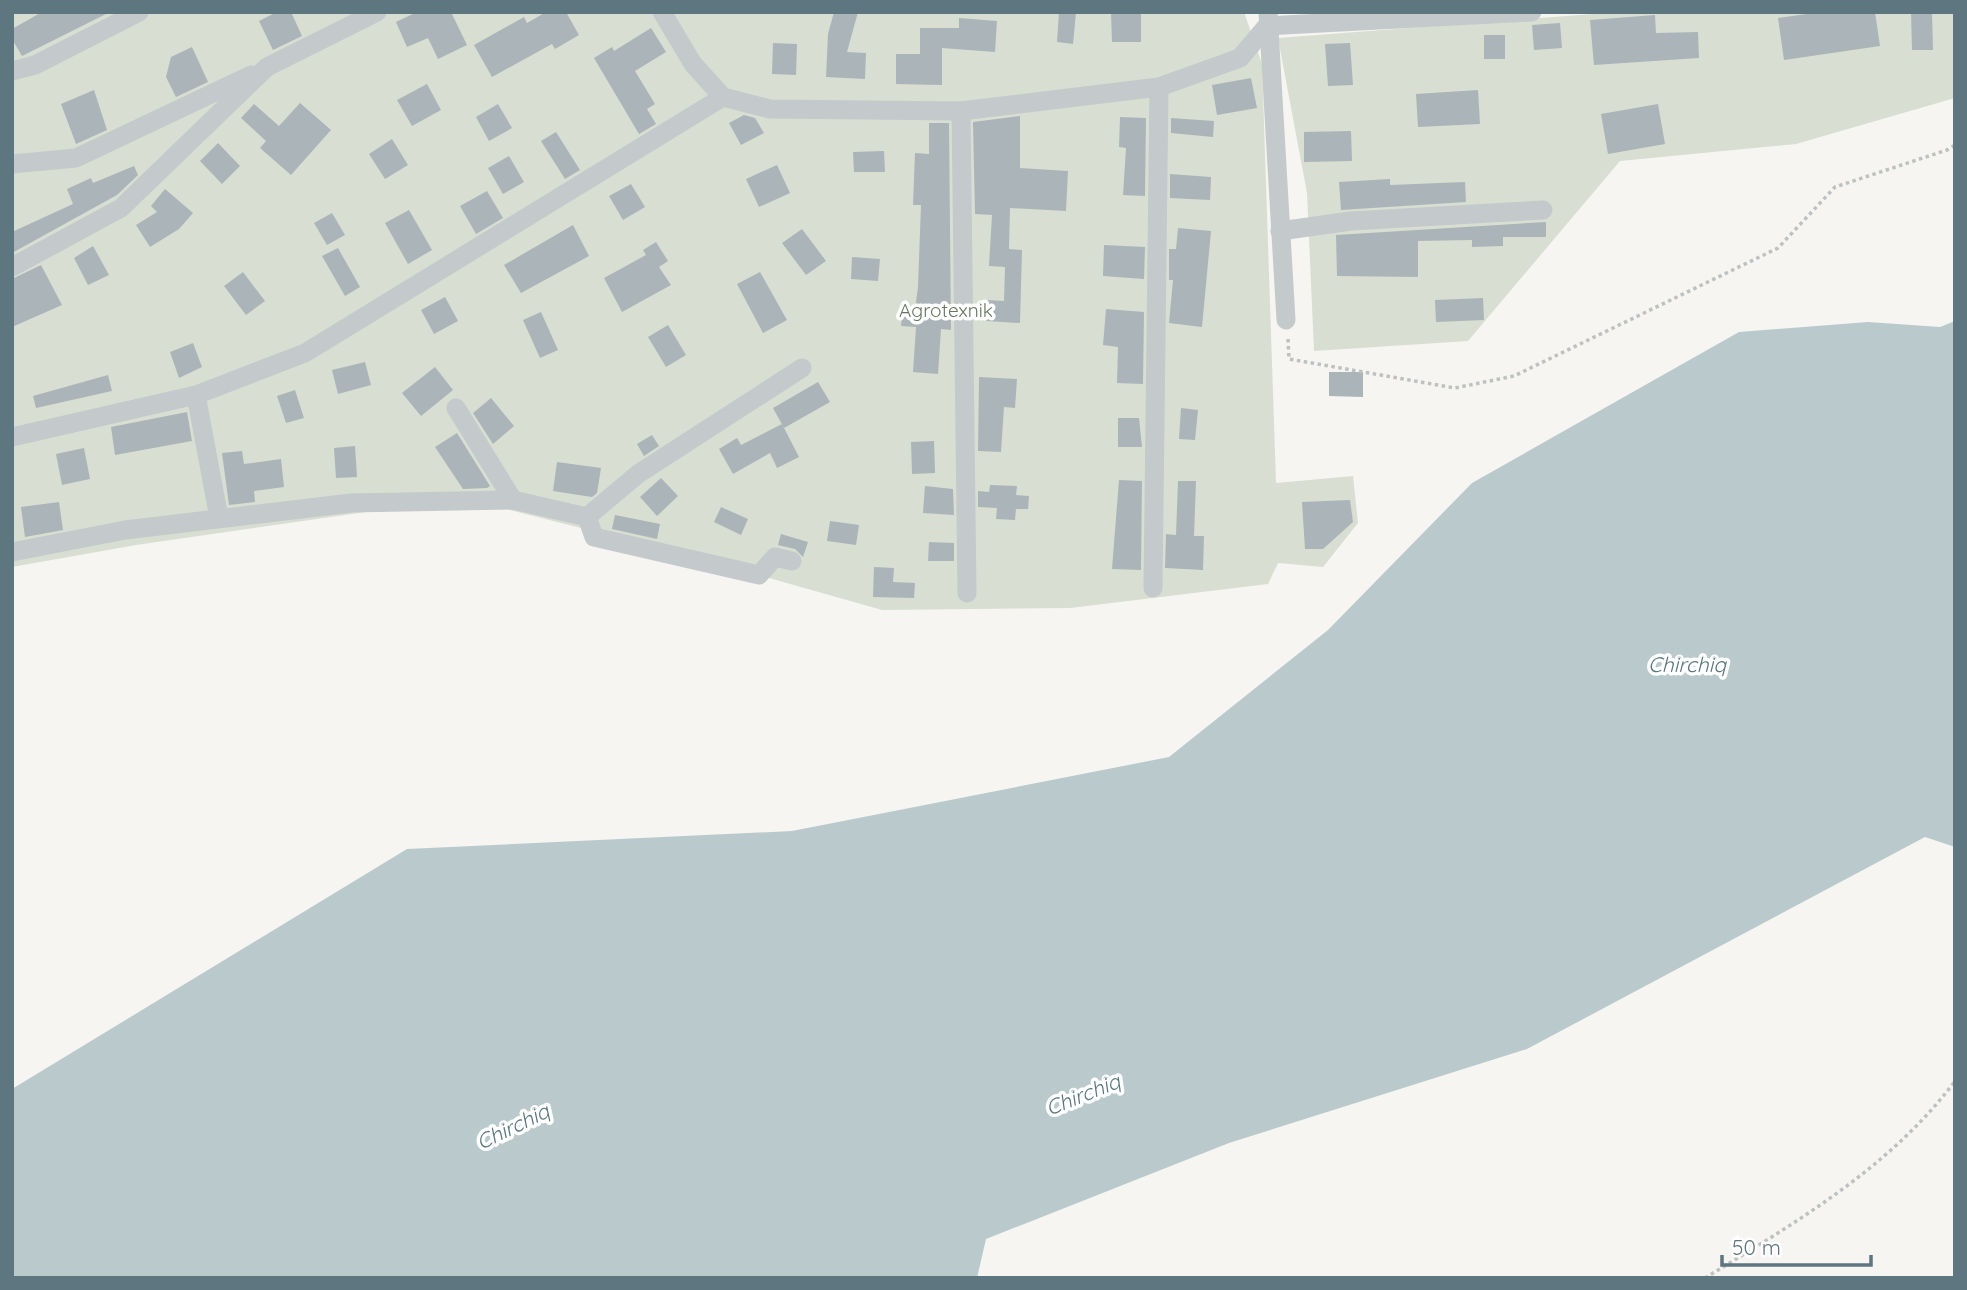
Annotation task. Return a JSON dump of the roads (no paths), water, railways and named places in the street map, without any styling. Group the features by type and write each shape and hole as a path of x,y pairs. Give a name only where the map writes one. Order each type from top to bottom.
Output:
{"street":[{"path":"12,71 35,65 103,20 139,12"},
{"path":"12,164 76,158 377,12"},
{"path":"662,12 694,64 723,97 770,110 961,111 1159,87 1240,58 1264,17"},
{"path":"1264,17 1532,12"},
{"path":"1264,17 1286,320"},
{"path":"12,267 121,208 267,67"},
{"path":"1153,588 1159,87"},
{"path":"12,437 196,396 305,353 723,97"},
{"path":"961,111 967,593"},
{"path":"1280,231 1351,220 1543,211"},
{"path":"587,517 638,474 802,368"},
{"path":"196,396 219,518"},
{"path":"456,408 513,500"},
{"path":"12,552 125,530 351,503 513,500 587,517"},
{"path":"587,517 594,537 759,575 775,557 792,562"}],"water":[{"name":"Chirchiq","path":"1955,321 1955,847 1925,837 1527,1049 1229,1143 986,1239 977,1278 12,1278 12,1089 407,849 792,831 1169,757 1328,630 1472,483 1739,332 1868,322 1940,327"}],"park label":[{"name":"Agrotexnik","path":"946,310"}]}
